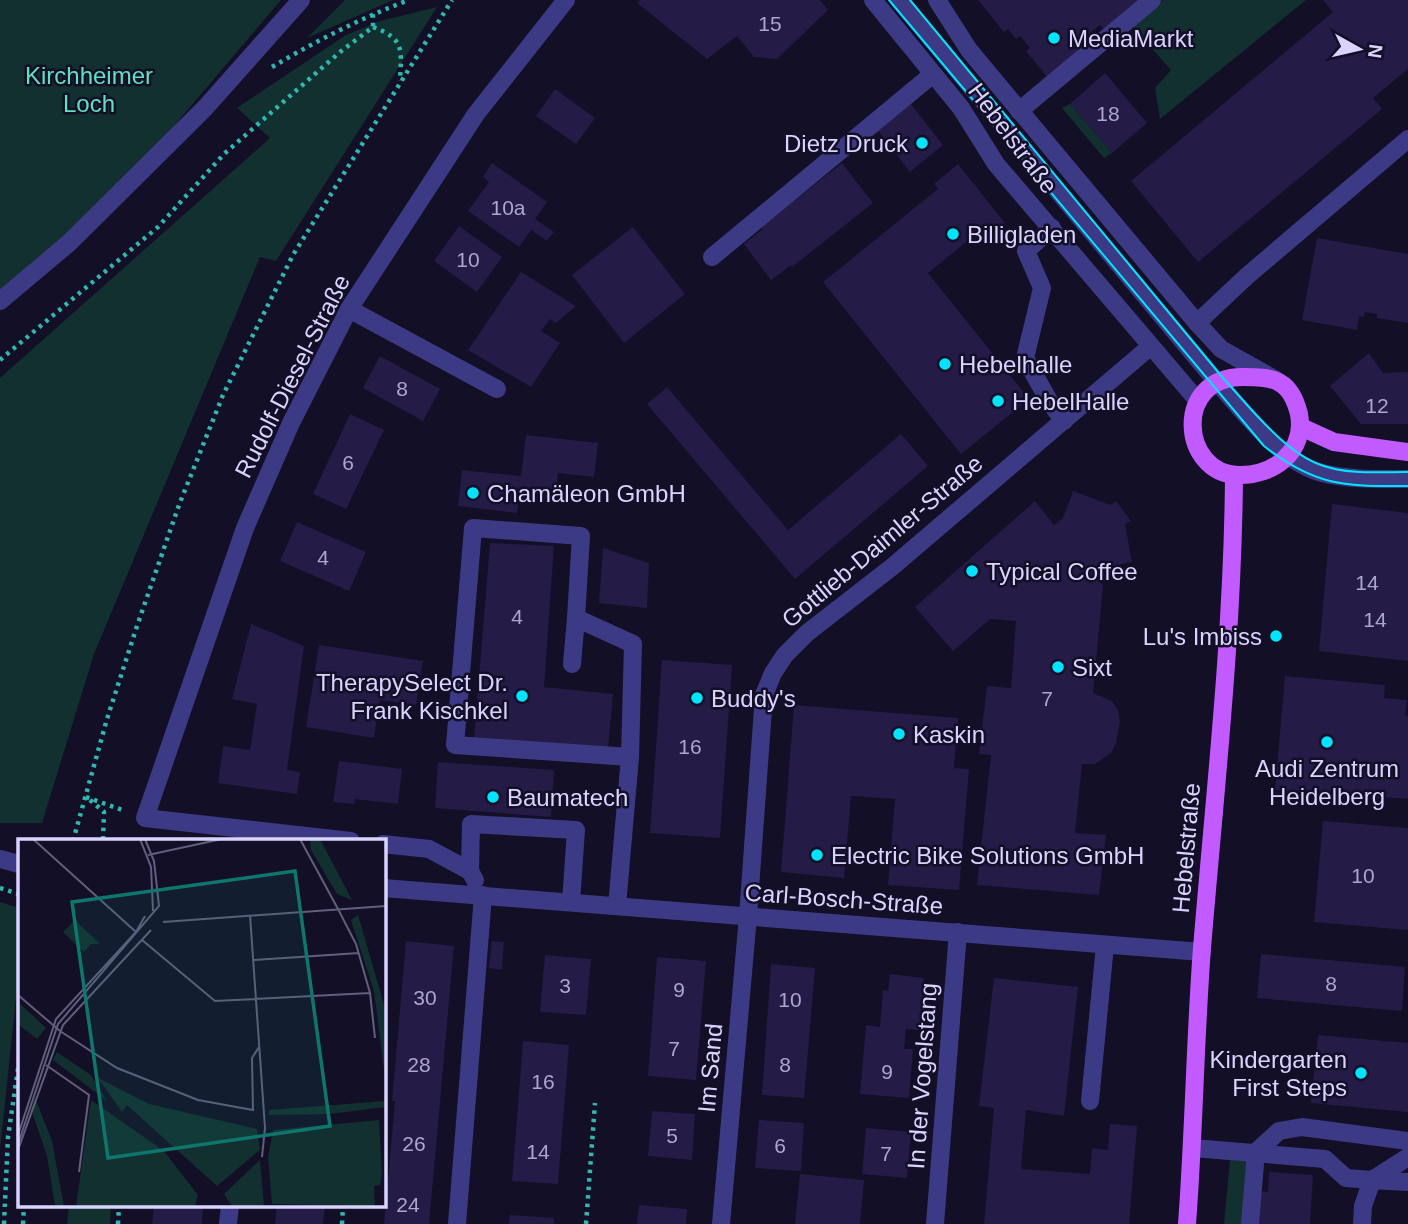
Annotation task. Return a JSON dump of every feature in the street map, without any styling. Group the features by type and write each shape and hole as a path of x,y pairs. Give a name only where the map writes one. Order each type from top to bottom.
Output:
{"main road":[{"path":"1278,381 1232,377 1210,384 1198,401 1193,418 1193,437 1199,451 1220,471 1234,475 1268,472 1294,449 1301,427 1343,444 1408,452"},
{"name":"Hebelstraße","path":"1278,381 1294,398 1301,427"},
{"name":"Hebelstraße","path":"1187,1224 1193,1148 1194,1061 1234,564 1234,475"}],"street":[{"path":"0,301 69,243 205,107 300,0"},
{"name":"Rudolf-Diesel-Straße","path":"145,818 245,528 290,423 349,309 476,114 566,0"},
{"name":"Hebelstraße","path":"873,0 961,108 996,164 1198,401"},
{"path":"899,0 1216,381 1269,439 1318,472 1354,479 1408,479"},
{"name":"Hebelstraße","path":"937,0 969,50 1197,323 1221,349 1278,381"},
{"path":"1019,111 1152,0"},
{"path":"712,257 933,74"},
{"path":"1197,323 1247,275 1408,139"},
{"path":"1052,228 1026,251 1042,288 1026,358 1049,401 1064,421"},
{"path":"349,309 497,389"},
{"name":"Gottlieb-Daimler-Straße","path":"748,916 764,695 785,654 807,633 892,567 1151,346"},
{"path":"572,664 581,536 473,528 455,745 630,757"},
{"path":"576,618 632,644 630,757 617,906"},
{"path":"145,818 333,839"},
{"path":"457,1224 483,895 470,871 471,824 576,830 572,902"},
{"path":"385,844 429,849 470,871"},
{"path":"0,859 18,864"},
{"name":"Carl-Bosch-Straße","path":"385,888 1202,952"},
{"name":"Im Sand","path":"721,1224 748,916"},
{"name":"In der Vogelstang","path":"936,1224 958,932"},
{"path":"1090,1101 1105,945"},
{"path":"1250,1224 1256,1152 1279,1131 1302,1127 1408,1141"},
{"path":"1193,1148 1325,1159 1346,1178 1408,1182"},
{"path":"1362,1224 1363,1206 1372,1180 1408,1157"},
{"path":"228,1224 230,1206"}],"path":[{"path":"261,74 317,40 373,13 409,0"},
{"path":"73,839 137,626 179,505 223,395 293,256 452,0"},
{"path":"373,13 373,27"},
{"path":"373,27 391,34 401,50 400,82"},
{"path":"0,360 158,227 224,154 340,52 373,27"},
{"path":"86,797 145,818"},
{"path":"86,797 104,812 103,839"},
{"path":"0,888 18,894"},
{"path":"4,1224 8,1137 18,1069"},
{"path":"586,1224 595,1103"},
{"path":"23,1206 23,1224"},
{"path":"118,1224 119,1206"},
{"path":"342,1224 343,1206"}],"green space":[{"name":"Kirchheimer Loch","path":"0,0 281,0 162,140 0,299"},
{"path":"345,0 393,0 307,38"},
{"path":"1163,0 1306,0 1160,119 1155,88 1171,70 1132,26"},
{"path":"437,7 276,261 260,257 94,654 42,823 0,823 0,378 270,138 237,108 346,35 380,21"},
{"path":"1070,104 1112,153 1104,158 1062,108"},
{"path":"0,902 18,908 18,979 0,1150"},
{"path":"1230,1160 1248,1161 1243,1224 1224,1224"},
{"path":"69,1206 111,1206 110,1224 67,1224"}],"building":[{"path":"640,0 820,0 828,10 777,59 754,57 737,36 707,59 637,3"},
{"name":"MediaMarkt","path":"978,0 1143,0 1105,31 1100,25 1085,37 1090,44 1048,78 1026,51 1030,48 1020,36 1016,39 1008,29 1004,32"},
{"path":"1323,0 1408,0 1408,69 1373,98 1382,109 1198,262 1131,181 1333,12"},
{"path":"1105,73 1147,123 1112,153 1070,104"},
{"path":"555,89 595,118 576,144 536,116"},
{"path":"910,103 943,145 910,172 877,129"},
{"path":"492,163 547,202 535,219 554,232 547,241 531,230 519,247 468,211 489,182 483,177"},
{"path":"842,163 873,203 792,267 791,265 771,280 744,244 763,229 761,227"},
{"path":"958,164 1005,223 980,242 975,235 928,273 1029,399 961,454 823,282 938,189 934,184"},
{"path":"459,226 502,257 477,292 434,261"},
{"path":"633,227 685,294 624,343 572,275"},
{"path":"1317,238 1408,254 1408,323 1377,318 1377,314 1365,312 1364,317 1359,316 1357,330 1302,320"},
{"path":"521,272 576,306 556,323 550,319 541,331 560,343 531,387 468,350"},
{"path":"1369,353 1383,373 1408,372 1408,424 1361,424 1330,386"},
{"path":"380,356 440,389 423,421 363,388"},
{"path":"667,387 788,530 901,434 928,466 795,579 647,404"},
{"path":"350,414 384,430 346,509 313,494"},
{"path":"526,435 598,443 594,477 558,473 555,500 519,496 517,513 458,506 462,470 521,476"},
{"path":"1073,491 1110,505 1116,501 1131,521 1125,524 1132,562 1102,568 1094,574 1103,585 1093,693 1112,701 1118,710 1120,721 1116,743 1111,753 1095,764 1082,764 1075,833 1106,835 1099,895 977,885 991,755 979,754 987,686 1011,688 1016,621 990,619 953,651 915,607 1035,501 1054,525 1063,518"},
{"path":"1332,504 1408,513 1408,661 1319,651"},
{"path":"297,522 366,552 349,591 280,561"},
{"path":"490,543 554,546 544,687 613,694 608,749 474,738"},
{"path":"603,548 649,563 647,608 599,603"},
{"path":"251,624 304,646 287,770 300,772 297,794 218,783 223,746 250,750 257,704 232,699"},
{"path":"319,645 423,661 416,705 380,700 374,738 306,727"},
{"path":"662,660 732,665 720,838 650,833"},
{"path":"1285,676 1385,685 1384,698 1407,700 1405,715 1408,716 1408,799 1275,790"},
{"path":"794,705 958,718 954,768 969,769 959,890 888,885 895,799 851,796 844,878 781,872"},
{"path":"339,761 402,769 398,804 355,799 354,804 333,802"},
{"path":"438,762 554,770 551,817 435,808"},
{"path":"1323,821 1408,828 1408,930 1314,922"},
{"path":"406,941 454,946 429,1224 384,1224"},
{"path":"492,941 504,942 502,970 489,968"},
{"path":"1261,954 1405,967 1402,1011 1257,998"},
{"path":"545,955 591,959 586,1015 540,1012"},
{"path":"657,957 706,961 696,1080 648,1076"},
{"path":"771,964 815,968 804,1098 762,1095"},
{"path":"890,974 924,978 920,1030 906,1029 904,1049 913,1049 909,1098 860,1094 866,1025 880,1027 883,990 888,991"},
{"path":"994,978 1078,987 1064,1116 1026,1110 1021,1169 1090,1174 1092,1148 1108,1150 1110,1124 1137,1126 1129,1224 984,1224 994,1108 979,1106"},
{"name":"Kindergarten First Steps","path":"1318,1035 1408,1043 1408,1112 1311,1103"},
{"path":"523,1041 569,1045 558,1184 512,1181"},
{"path":"652,1111 695,1114 692,1160 648,1156"},
{"path":"759,1120 804,1123 801,1171 755,1168"},
{"path":"866,1128 911,1132 907,1178 862,1174"},
{"path":"1269,1172 1313,1175 1310,1224 1258,1224 1260,1191 1268,1192"},
{"path":"800,1174 864,1180 860,1224 795,1224"},
{"path":"639,1205 687,1209 686,1224 637,1224"},
{"path":"154,1206 203,1206 202,1224 152,1224"},
{"path":"277,1206 325,1206 323,1224 275,1224"},
{"path":"510,1215 554,1218 554,1224 509,1224"}],"tram line":[{"path":"889,0 1264,446 1299,470 1316,477 1366,486 1408,486"},
{"path":"910,0 1223,378 1268,427 1294,450 1321,465 1353,472 1408,472"}],"place":[{"name":"MediaMarkt","path":"1054,38"},
{"name":"Dietz Druck","path":"922,143"},
{"name":"Billigladen","path":"953,234"},
{"name":"Hebelhalle","path":"945,364"},
{"name":"HebelHalle","path":"998,401"},
{"name":"Chamäleon GmbH","path":"473,493"},
{"name":"Typical Coffee","path":"972,571"},
{"name":"Lu's Imbiss","path":"1276,636"},
{"name":"Sixt","path":"1058,667"},
{"name":"TherapySelect Dr. Frank Kischkel","path":"522,696"},
{"name":"Buddy's","path":"697,698"},
{"name":"Kaskin","path":"899,734"},
{"name":"Audi Zentrum Heidelberg","path":"1327,742"},
{"name":"Baumatech","path":"493,797"},
{"name":"Electric Bike Solutions GmbH","path":"817,855"},
{"name":"Kindergarten First Steps","path":"1361,1073"}]}
